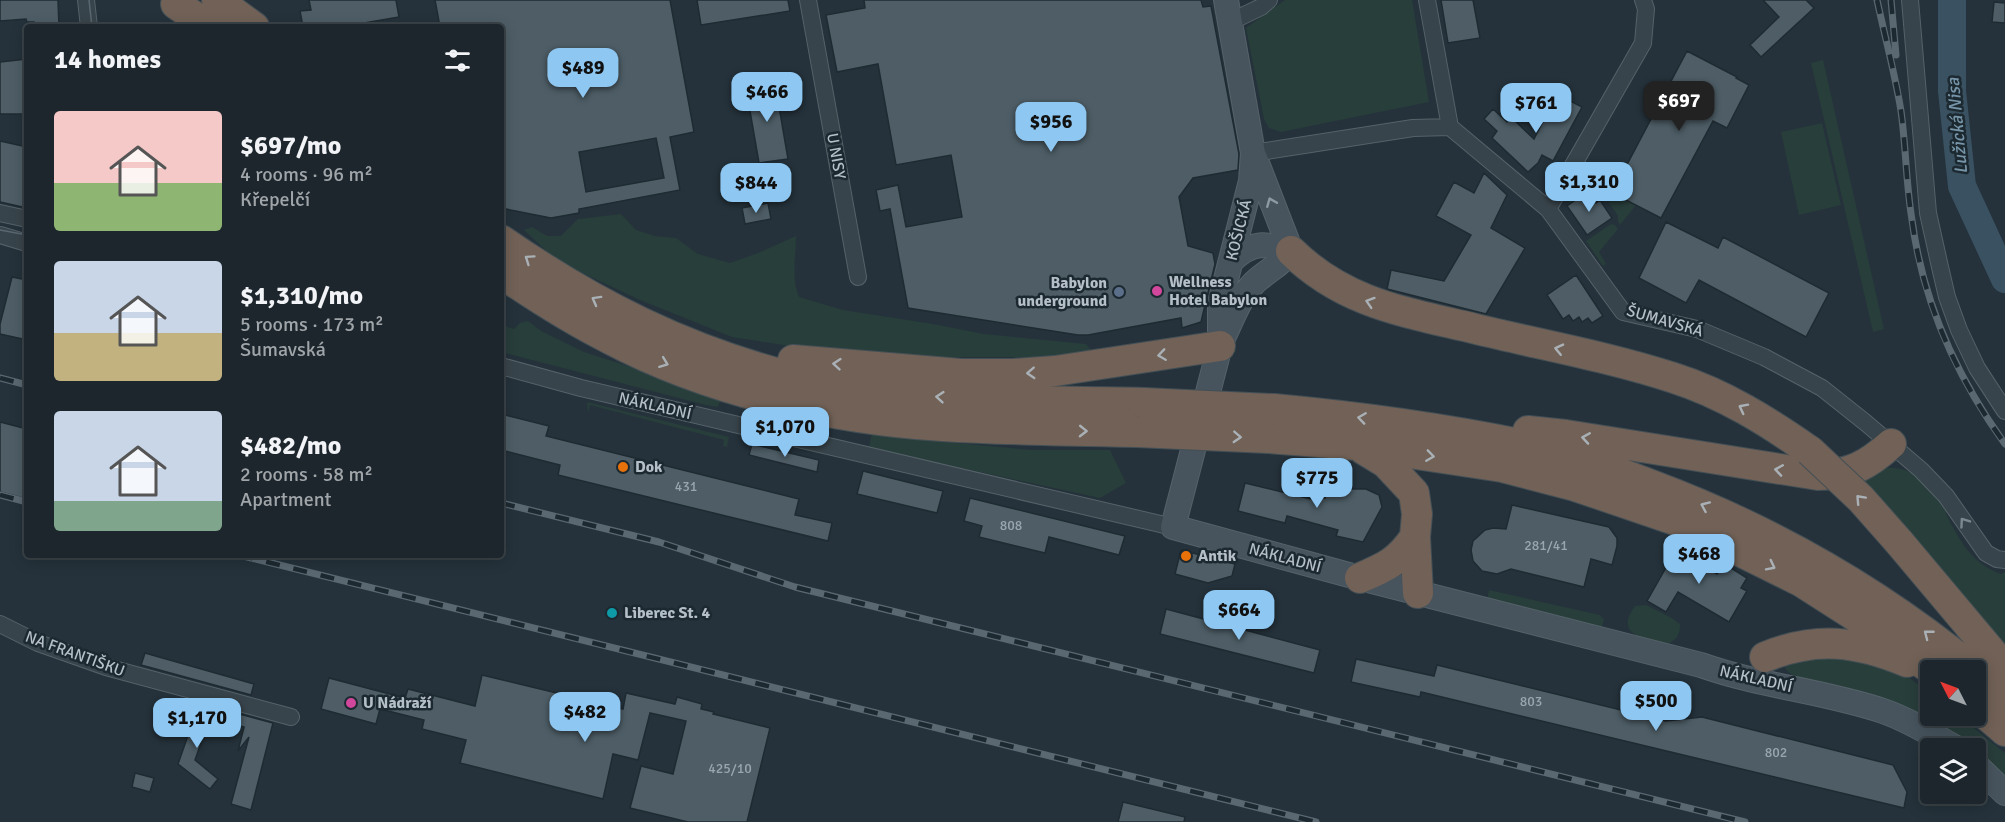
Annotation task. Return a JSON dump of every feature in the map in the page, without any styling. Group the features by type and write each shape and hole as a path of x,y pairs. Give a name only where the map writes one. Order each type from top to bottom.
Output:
{"highway":[{"path":"217,0 250,24"},
{"path":"176,4 206,24"},
{"path":"504,242 558,278 634,321 723,357 796,378 844,387 963,399 1144,403 1274,409 1347,416 1535,447 1618,472 1693,501 1777,539 1854,583 1898,612 1961,660"},
{"path":"1291,251 1323,279 1356,297 1676,378 1750,411 1810,451 1861,499 2005,668"},
{"path":"504,275 610,340 696,376 774,400 870,418 941,426 1137,432 1356,445 1502,467 1575,486 1681,522 1802,582 1877,630 1920,663"},
{"path":"634,321 750,352 796,360 961,374 1055,371 1220,346"},
{"path":"1420,427 1515,430 1566,435 1818,475 1837,475 1851,471 1874,458 1891,444"},
{"path":"1356,445 1386,463 1414,494 1417,514 1415,537 1418,593"},
{"path":"1360,578 1390,565 1415,537"},
{"path":"1765,657 1800,645 1829,643 1856,646 1920,667"},
{"path":"1986,680 2005,696"},
{"path":"1986,714 2005,730"}],"street":[{"path":"86,0 89,24"},
{"name":"U NISY","path":"808,0 858,277"},
{"path":"1228,11 1261,7 1269,0"},
{"path":"1291,251 1253,153 1413,128 1450,127 1427,0"},
{"path":"1548,208 1643,43 1646,9 1643,0"},
{"path":"1910,0 1928,213 1940,267 1947,297 1959,330 1977,368 2005,411"},
{"name":"KOŠICKÁ","path":"1173,527 1220,346 1220,303 1251,181 1253,153 1228,11"},
{"name":"ŠUMAVSKÁ","path":"1450,127 1548,208 1623,312 1697,329 1764,357 1822,388 1921,470 1946,496 1986,553 1997,559 2005,560"},
{"path":"0,213 24,218"},
{"path":"0,235 24,240"},
{"path":"1232,260 1248,248 1258,245 1268,244 1291,251"},
{"path":"1220,346 1245,292 1284,260 1291,251"},
{"name":"NÁKLADNÍ","path":"504,367 593,391 1173,527 1360,578 1701,665 1734,676 1817,693 1884,711 1938,738"},
{"name":"NA FRANTIŠKU","path":"0,624 38,643 106,667 291,717"},
{"path":"1701,665 1733,665 1765,657 1783,677 1817,693"},
{"path":"1986,775 2005,794"}],"green space":[{"path":"1285,0 1412,0 1429,102 1281,132 1269,128 1264,119 1246,28"},
{"path":"1823,60 1884,329 1873,332 1811,63"},
{"path":"1822,123 1841,205 1799,215 1781,132"},
{"path":"1598,174 1615,180 1608,194 1600,200 1585,178 1587,175"},
{"path":"1577,185 1588,191 1567,206"},
{"path":"1616,195 1636,205 1620,225 1618,216 1609,203"},
{"path":"621,214 636,230 655,236 676,238 698,254 730,263 796,236 795,275 799,297 843,310 984,334 1086,344 1091,350 1076,357 928,357 790,346 732,337 640,300 557,261 524,230 532,227 547,236 561,236 578,219"},
{"path":"1611,224 1618,229 1599,252 1606,264 1603,266 1586,241"},
{"path":"528,321 541,331 584,352 715,394 720,401 718,407 504,353 504,326 514,329 520,323"},
{"path":"587,402 729,437 727,447 723,446 724,440 590,405 588,413"},
{"path":"872,433 1031,450 1110,450 1126,483 1100,498 869,448"},
{"path":"1883,468 1905,470 1920,479 1946,509 1946,514 1967,550 1981,564 2001,574 2005,572 2005,648 1858,476"},
{"path":"1489,590 1600,615 1604,620 1602,626 1597,629 1487,601"},
{"path":"1646,605 1680,624 1679,634 1674,640 1668,644 1650,640 1630,630 1629,616 1635,606"},
{"path":"1823,651 1901,672 1920,686 1920,714 1802,679 1789,673 1784,665"},
{"path":"1944,726 1971,726 2005,753 2005,776 1986,758 1986,738 1962,738"}],"building":[{"path":"0,0 58,0 59,24 34,24 34,22 27,22 26,19 0,21"},
{"path":"309,0 396,0 399,17 358,24 302,24 300,11 311,10"},
{"path":"435,0 670,0 694,132 670,137 680,190 579,209 579,213 551,218 504,209 504,24 439,24","holes":["656,138 664,178 586,192 579,152"]},
{"path":"697,0 788,0 790,11 701,25"},
{"path":"864,0 1201,0 1203,7 1211,6 1239,154 1238,170 1193,178 1179,197 1188,246 1213,253 1215,264 1201,322 1182,328 1181,318 1078,335 908,308 890,209 880,211 876,190 898,185 906,227 962,217 951,155 896,165 878,64 837,72 826,15 865,8"},
{"path":"1441,0 1473,0 1480,38 1448,43"},
{"path":"1763,0 1806,0 1814,8 1761,57 1750,45 1779,17"},
{"path":"1994,2 2005,3 2005,23 1992,22"},
{"path":"1687,51 1749,85 1727,128 1713,121 1661,218 1612,193"},
{"path":"24,59 24,114 0,114 0,62"},
{"path":"775,83 788,159 759,163 746,88"},
{"path":"1557,94 1582,107 1553,161 1542,155 1538,163 1528,172 1492,138 1497,131 1484,119 1493,109 1507,122 1511,117 1534,139"},
{"path":"0,141 24,146 24,207 0,202"},
{"path":"1484,173 1507,195 1491,228 1525,248 1486,314 1387,289 1391,270 1444,281 1471,235 1436,216 1454,182 1474,193"},
{"path":"1588,191 1596,203 1600,200 1612,218 1587,235 1567,206"},
{"path":"768,203 771,219 745,224 742,208"},
{"path":"1666,222 1718,248 1723,237 1829,293 1806,337 1699,280 1686,303 1639,278"},
{"path":"1576,275 1603,316 1592,323 1588,318 1582,322 1579,317 1573,321 1569,315 1563,319 1547,295"},
{"path":"12,277 24,279 24,339 0,334 0,324"},
{"path":"504,415 549,426 546,436 799,499 795,515 832,523 828,541 558,475 560,465 504,451"},
{"path":"0,422 24,428 24,498 0,492"},
{"path":"752,444 819,460 817,472 749,455"},
{"path":"863,471 943,491 937,513 857,494"},
{"path":"1245,483 1311,499 1313,494 1325,498 1329,489 1366,489 1379,495 1382,507 1363,542 1336,536 1338,530 1287,516 1285,523 1238,511"},
{"path":"970,498 1125,536 1119,555 1049,537 1045,553 979,537 982,526 964,521"},
{"path":"1512,505 1609,527 1617,538 1612,565 1591,559 1584,587 1511,569 1497,574 1482,571 1473,561 1471,550 1473,541 1485,530 1506,529"},
{"path":"1680,543 1700,554 1696,561 1717,574 1723,563 1747,578 1741,588 1747,591 1729,622 1678,592 1666,612 1647,601"},
{"path":"1181,550 1235,564 1232,576 1208,583 1175,574"},
{"path":"1166,609 1320,650 1314,673 1160,634"},
{"path":"145,653 254,684 251,695 141,665"},
{"path":"1356,659 1434,676 1437,665 1666,721 1702,717 1893,765 1907,792 1904,808 1421,692 1420,697 1351,682"},
{"path":"482,675 623,709 626,693 675,704 677,697 702,704 701,709 714,712 713,714 770,728 747,822 688,822 630,808 641,766 673,774 686,721 650,713 638,760 613,754 603,799 460,763 466,740 422,729 424,720 380,709 376,724 321,709 329,678 405,698 408,689 475,706"},
{"path":"198,707 212,712 195,760 218,779 210,789 178,764"},
{"path":"225,710 273,723 251,810 231,804 249,737 238,751 244,727 222,722"},
{"path":"135,773 154,778 150,792 132,787"},
{"path":"1123,802 1185,817 1184,822 1118,822"}],"waterway":[{"name":"Lužická Nisa","path":"1952,0 1952,91 1962,186 2005,279"}],"tram line":[{"path":"89,0 92,24"},
{"path":"0,230 24,234"}],"railway":[{"path":"1877,0 1901,111 1910,206 1924,280 1944,338 1957,365 1971,392 2005,444"},
{"path":"1891,0 1896,55"},
{"path":"0,378 24,384"},
{"path":"0,495 24,501"},
{"path":"504,504 659,542 795,587 1745,822"},
{"path":"251,558 1316,822"}],"place":[{"name":"Wellness Hotel Babylon","path":"1157,291"},
{"name":"Babylon underground","path":"1119,292"},
{"name":"Dok","path":"623,467"},
{"name":"Antik","path":"1186,556"},
{"name":"Liberec St. 4","path":"612,613"},
{"name":"U Nádraží","path":"351,703"}]}
